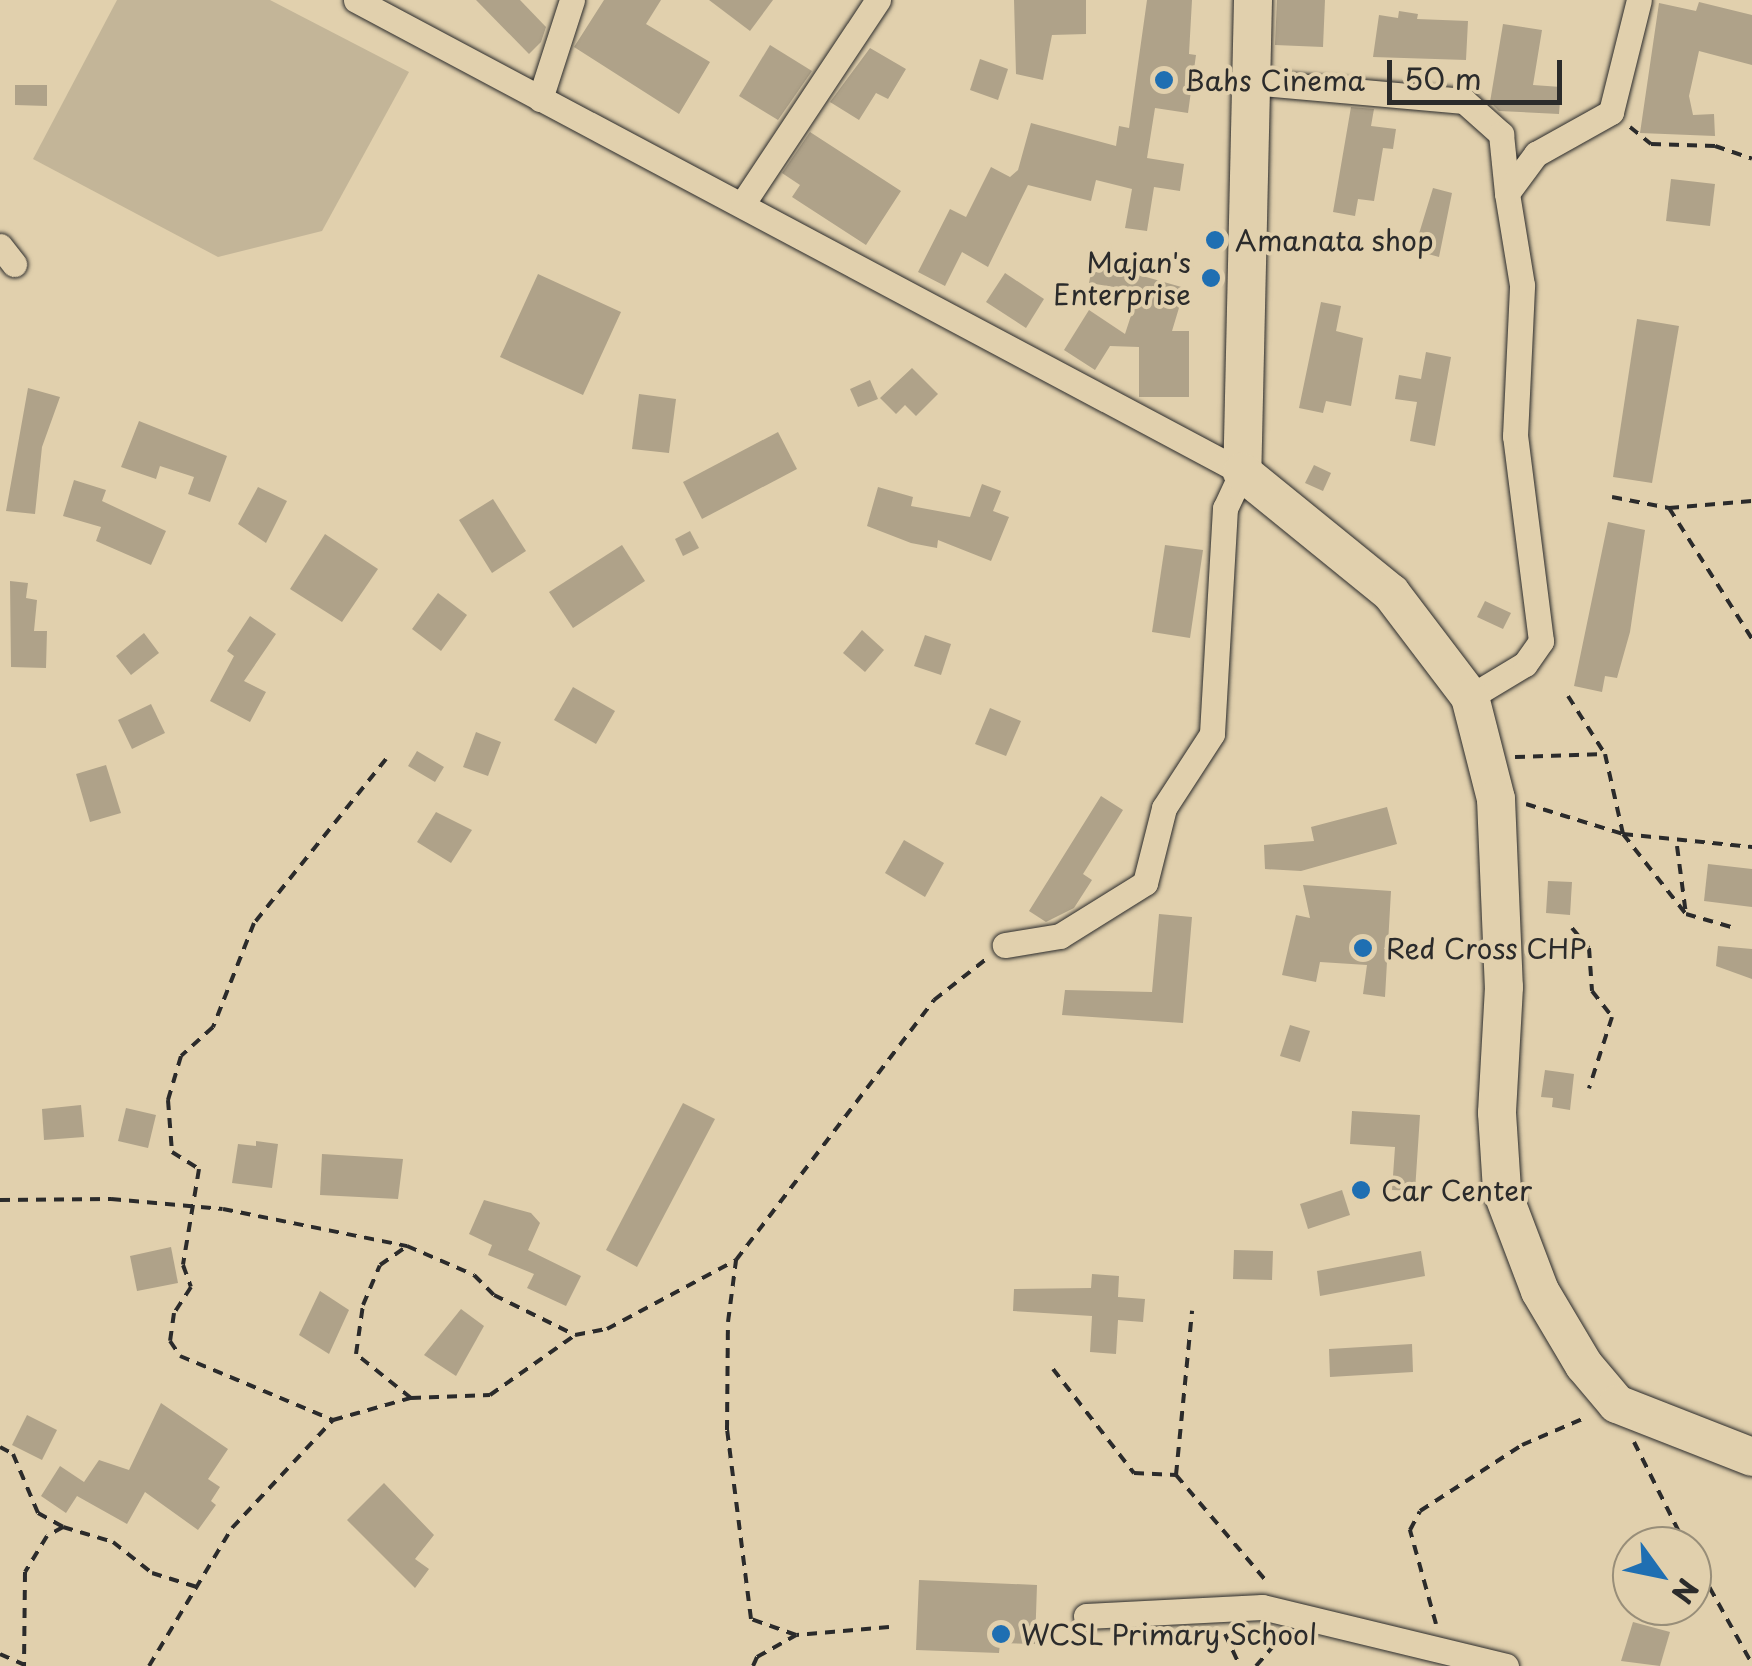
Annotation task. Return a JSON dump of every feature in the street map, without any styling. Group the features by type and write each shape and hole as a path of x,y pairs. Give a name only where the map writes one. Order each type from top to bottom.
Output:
{"main road":[{"path":"1253,0 1242,472 1391,593 1470,697 1496,799 1504,987 1497,1114 1502,1191 1540,1290 1584,1366 1618,1404 1752,1457"}],"street":[{"path":"356,0 1242,472 1225,508 1212,734 1164,808 1144,883 1060,936 1005,945"},
{"path":"743,203 878,0"},
{"path":"1507,193 1536,154 1611,112 1639,0"},
{"path":"540,100 560,6"},
{"path":"1251,82 1464,101 1501,134 1522,285 1514,436 1540,640 1525,664 1470,697"},
{"path":"1086,1616 1262,1607 1506,1666"}],"path":[{"path":"1611,112 1651,144 1716,146 1752,159"},
{"path":"1612,497 1669,508 1752,501"},
{"path":"1669,508 1752,638"},
{"path":"1568,696 1604,754 1623,834 1686,914 1731,927"},
{"path":"1481,750 1530,760 1604,754"},
{"path":"333,1420 180,1356 170,1341 174,1312 190,1288 183,1265 199,1169 172,1152 168,1100 181,1056 214,1027 254,923 386,758"},
{"path":"1496,799 1546,807 1623,834 1676,844 1752,848"},
{"path":"1676,844 1686,914"},
{"path":"1572,928 1589,948 1592,992 1612,1017 1589,1088"},
{"path":"150,1666 232,1528 333,1420 412,1398 490,1396 575,1335 607,1329 736,1260 934,1000 1005,945"},
{"path":"0,1200 190,1206 407,1246 474,1275 494,1296 575,1335"},
{"path":"407,1246 380,1265 363,1305 356,1354 412,1398"},
{"path":"736,1260 728,1322 727,1430 751,1619 796,1635 889,1628"},
{"path":"1192,1311 1176,1475 1297,1618 1256,1666"},
{"path":"1054,1368 1134,1473 1176,1475"},
{"path":"1442,1648 1410,1530 1420,1511 1522,1445 1618,1404 1673,1526"},
{"path":"0,1447 13,1454 38,1513 63,1527 113,1542 152,1573 197,1586"},
{"path":"0,1654 26,1665 25,1572 48,1536 63,1527"},
{"path":"1712,1592 1752,1664"},
{"path":"1214,1610 1240,1666"},
{"path":"753,1666 758,1656 796,1635"}],"shaded area":[{"path":"117,0 270,0 409,72 322,231 218,257 33,159"}],"building":[{"path":"476,0 520,0 546,27 541,42 529,54"},
{"path":"604,0 661,0 646,24 710,62 679,114 574,47"},
{"path":"709,0 773,0 750,31"},
{"path":"1014,0 1086,0 1086,34 1052,35 1043,80 1016,74"},
{"path":"1147,0 1192,0 1189,54 1196,55 1188,113 1155,108 1147,158 1184,164 1180,191 1154,187 1147,231 1125,228 1132,189 1096,180 1091,201 1028,185 988,267 962,252 945,286 918,272 950,209 966,217 991,167 1010,177 1018,170 1031,123 1116,146 1119,126 1129,128"},
{"path":"1277,0 1325,0 1323,47 1275,45"},
{"path":"1699,2 1752,15 1752,65 1699,51 1689,96 1693,115 1714,114 1715,136 1640,133 1659,3 1696,11"},
{"path":"1399,11 1418,14 1417,19 1468,21 1466,60 1373,57 1379,15 1398,18"},
{"path":"1503,24 1542,30 1533,85 1561,87 1559,114 1499,111 1490,102"},
{"path":"770,45 812,71 778,120 739,96"},
{"path":"870,48 906,69 888,99 876,93 859,120 830,102"},
{"path":"980,59 1008,69 998,100 970,90"},
{"path":"15,85 47,85 47,106 15,105"},
{"path":"1351,107 1374,109 1371,126 1396,129 1393,149 1383,148 1374,201 1358,199 1355,216 1333,212"},
{"path":"810,132 901,191 866,245 792,197 800,185 782,173"},
{"path":"1671,179 1715,184 1710,226 1666,221"},
{"path":"1433,188 1452,193 1439,257 1421,252 1425,239 1418,237"},
{"path":"1093,262 1185,288 1172,331 1189,331 1189,397 1139,397 1139,347 1110,346 1095,370 1064,350 1089,310 1125,334 1139,291 1089,283"},
{"path":"1005,273 1044,299 1026,328 986,302"},
{"path":"538,274 621,312 583,395 500,357"},
{"path":"1321,302 1341,306 1336,331 1363,338 1351,406 1326,401 1323,413 1299,408"},
{"path":"1637,319 1679,326 1652,483 1613,477"},
{"path":"1426,352 1451,357 1435,446 1410,441 1417,402 1395,399 1399,375 1421,379"},
{"path":"912,368 938,394 916,416 905,405 896,414 880,398"},
{"path":"870,380 878,399 858,407 850,389"},
{"path":"28,388 60,397 42,447 35,514 6,511"},
{"path":"639,394 676,399 669,453 632,449"},
{"path":"139,421 227,456 210,502 188,494 194,477 160,466 156,479 121,467"},
{"path":"778,432 797,469 702,519 683,482"},
{"path":"1314,465 1331,473 1323,491 1305,483"},
{"path":"74,480 106,490 102,501 166,531 151,565 96,541 101,527 63,516"},
{"path":"982,484 1001,491 993,511 1009,517 991,561 938,540 937,548 911,543 867,526 878,487 913,497 911,506 970,517"},
{"path":"258,487 287,501 266,543 238,524"},
{"path":"493,499 526,551 492,573 459,520"},
{"path":"1608,522 1645,530 1630,632 1617,678 1605,676 1602,692 1574,686"},
{"path":"690,531 699,548 683,556 675,539"},
{"path":"325,534 378,569 342,622 290,589"},
{"path":"622,545 645,581 573,628 549,592"},
{"path":"1165,545 1203,550 1190,638 1152,632"},
{"path":"10,581 28,583 26,598 37,600 34,631 47,631 46,668 11,667"},
{"path":"438,593 467,615 441,651 412,629"},
{"path":"1485,601 1511,613 1503,629 1477,617"},
{"path":"250,616 276,634 244,681 266,692 250,722 210,701 234,656 227,651"},
{"path":"862,630 884,650 865,672 843,653"},
{"path":"144,633 159,653 131,675 116,656"},
{"path":"925,635 951,644 941,675 914,666"},
{"path":"573,687 615,711 596,744 554,720"},
{"path":"151,704 165,733 132,749 118,720"},
{"path":"990,708 1021,721 1006,756 975,744"},
{"path":"476,732 501,742 488,776 463,767"},
{"path":"417,751 444,767 435,782 408,766"},
{"path":"106,765 121,813 90,822 76,774"},
{"path":"1101,796 1123,810 1083,874 1092,880 1074,908 1046,922 1029,911"},
{"path":"1387,807 1397,844 1301,871 1265,869 1264,845 1314,841 1311,827"},
{"path":"436,812 472,830 451,863 417,842"},
{"path":"904,840 944,863 925,897 885,873"},
{"path":"1708,864 1752,869 1752,907 1704,901"},
{"path":"1548,881 1572,882 1570,915 1546,913"},
{"path":"1303,885 1391,891 1385,997 1363,994 1367,965 1320,962 1316,982 1282,975 1296,915 1310,918"},
{"path":"1159,914 1192,917 1183,1023 1062,1015 1065,990 1152,992"},
{"path":"1718,946 1752,949 1752,979 1716,966"},
{"path":"1290,1025 1310,1031 1300,1062 1280,1056"},
{"path":"1545,1070 1574,1074 1570,1110 1552,1107 1553,1098 1541,1097"},
{"path":"683,1103 715,1119 637,1267 606,1250"},
{"path":"81,1105 84,1137 44,1140 42,1109"},
{"path":"126,1108 156,1115 148,1148 118,1141"},
{"path":"1352,1111 1420,1115 1415,1191 1392,1190 1395,1147 1350,1144"},
{"path":"256,1141 278,1144 272,1188 232,1183 238,1144 256,1146"},
{"path":"322,1154 403,1159 398,1199 320,1195"},
{"path":"1342,1190 1350,1215 1308,1229 1300,1204"},
{"path":"484,1200 531,1213 540,1223 528,1250 581,1276 566,1306 527,1288 534,1274 488,1255 492,1245 469,1234"},
{"path":"171,1247 178,1283 137,1291 130,1256"},
{"path":"1234,1250 1273,1251 1272,1280 1233,1279"},
{"path":"1421,1251 1425,1276 1320,1296 1317,1271"},
{"path":"1092,1274 1119,1276 1118,1297 1145,1299 1143,1322 1118,1320 1116,1354 1090,1352 1092,1316 1013,1311 1014,1289 1091,1288"},
{"path":"320,1291 349,1310 329,1354 299,1335"},
{"path":"461,1309 484,1326 456,1376 424,1355"},
{"path":"1412,1344 1413,1372 1330,1377 1329,1349"},
{"path":"161,1403 228,1449 208,1479 220,1487 211,1501 216,1505 198,1530 145,1492 127,1524 77,1496 66,1513 41,1496 60,1466 84,1482 99,1460 129,1470"},
{"path":"27,1415 57,1430 42,1460 12,1445"},
{"path":"384,1483 434,1535 415,1559 429,1569 415,1588 347,1520"},
{"path":"919,1580 1037,1585 1035,1644 1000,1643 999,1653 916,1650"},
{"path":"1632,1626 1670,1632 1660,1666 1621,1661"}],"place":[{"name":"Bahs Cinema","path":"1164,80"},
{"name":"Amanata shop","path":"1215,240"},
{"name":"Majan's Enterprise","path":"1211,278"},
{"name":"Red Cross CHP","path":"1363,948"},
{"name":"Car Center","path":"1361,1190"},
{"name":"WCSL Primary School","path":"1001,1634"}]}
